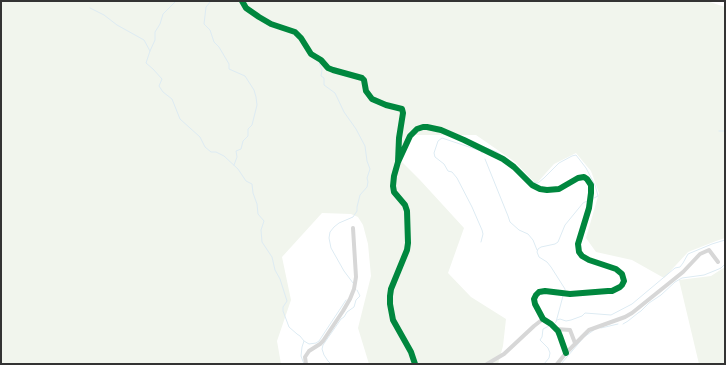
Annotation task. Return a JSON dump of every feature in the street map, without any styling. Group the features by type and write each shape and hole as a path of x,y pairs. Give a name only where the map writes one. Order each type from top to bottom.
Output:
{"street":[{"path":"242,1 246,8 267,22 297,34 311,54 321,60 328,68 362,78 364,80 366,91 372,99 386,105 402,109 403,113 399,138 398,162"},
{"path":"415,364 411,352 393,320 390,304 391,289 408,244 407,208 396,195 393,186 398,162 410,136 417,130 425,127 441,130 499,156 511,164 532,185 540,188 547,190 559,189 578,178 584,177 591,185 592,193 578,244 579,252 582,256 589,260 618,270 624,277 624,282 622,286 612,291 570,294 545,291 539,292 535,297 534,302 544,319 556,329 566,353"},
{"path":"306,364 306,354 323,341 344,311 354,289 356,277 353,228"},
{"path":"557,364 587,331 632,313 683,272 702,253 709,250 718,262"},
{"path":"487,364 504,354 534,326 544,319"},
{"path":"556,329 570,330 576,343"}],"shaded area":[{"path":"1,1 707,1 725,7 725,238 688,252 664,278 632,260 596,252 586,238 599,193 591,171 576,153 554,164 536,184 515,162 476,135 409,135 395,155 464,228 448,273 471,297 506,319 503,346 498,364 369,364 358,328 371,276 368,244 363,225 358,217 351,214 322,213 282,257 291,300 277,341 281,364 1,364"},
{"path":"725,267 725,364 699,364 679,280 711,276"}],"waterway":[{"path":"150,51 155,40 155,32 160,24 163,14 176,1"},
{"path":"211,1 206,7 204,24 210,30 214,42 219,47 229,64 229,69 245,76 254,90 256,97 257,105 252,125 248,129 248,136 243,141 241,149 236,151 237,157 234,165"},
{"path":"90,8 144,40 150,51 146,63 162,79 159,86 163,92 172,99 180,119 200,137 205,147 211,152 216,152 224,156 238,169 246,181 252,184 258,214 264,221 261,230 262,242 272,257 275,270 280,279 287,301 283,307 283,311 289,327 304,341 301,356 304,364"},
{"path":"319,63 322,70 321,76 324,78 324,85 335,93 344,112 356,129 365,146 367,161 370,169 367,178 367,187 360,195 357,211 353,217 339,223 334,227 330,232 329,238 331,248 344,271 353,283"},
{"path":"719,131 725,131"},
{"path":"481,242 483,234 482,230 457,178 435,157 434,153 438,141 442,138 481,151 482,153"},
{"path":"484,147 497,152 513,164"},
{"path":"521,171 533,182 538,183 559,163 576,155 586,168 595,185 598,196 594,198"},
{"path":"485,159 510,222 519,230 528,234 533,240 537,250"},
{"path":"565,290 551,267 547,262 539,257 537,252 541,247 558,242 565,225 583,203 587,201"},
{"path":"557,320 571,320 582,316 585,313 611,315 632,304 675,268 680,267 688,254 725,240"},
{"path":"623,324 661,295 675,282 682,278 704,275 721,268 725,264"},
{"path":"331,364 324,355 322,349 323,345 341,319 354,307 356,300 360,296 357,290"},
{"path":"555,323 563,296"},
{"path":"304,341 309,344 319,341 346,300"},
{"path":"601,328 618,324"},
{"path":"544,364 549,358 550,353 548,348 540,340 543,329 549,326"},
{"path":"561,364 584,337 594,330"}],"cycle path":[{"path":"242,1 246,8 259,17 271,24 295,32 301,38 311,54 321,60 328,68 362,78 364,80 366,91 372,99 386,105 402,109 403,113 399,138 398,162 393,186 394,192 405,205 407,211 408,243 407,250 391,289 390,304 393,320 411,352 415,364"},
{"path":"398,162 410,136 417,129 427,127 441,130 503,159 514,167 532,185 540,189 559,189 578,178 584,177 587,179 591,185 591,193 589,208 578,244 579,252 582,256 589,260 616,269 622,274 624,281 620,287 612,291 570,294 545,291 539,292 536,295 534,299 535,304 543,319 558,331 566,353"}]}
